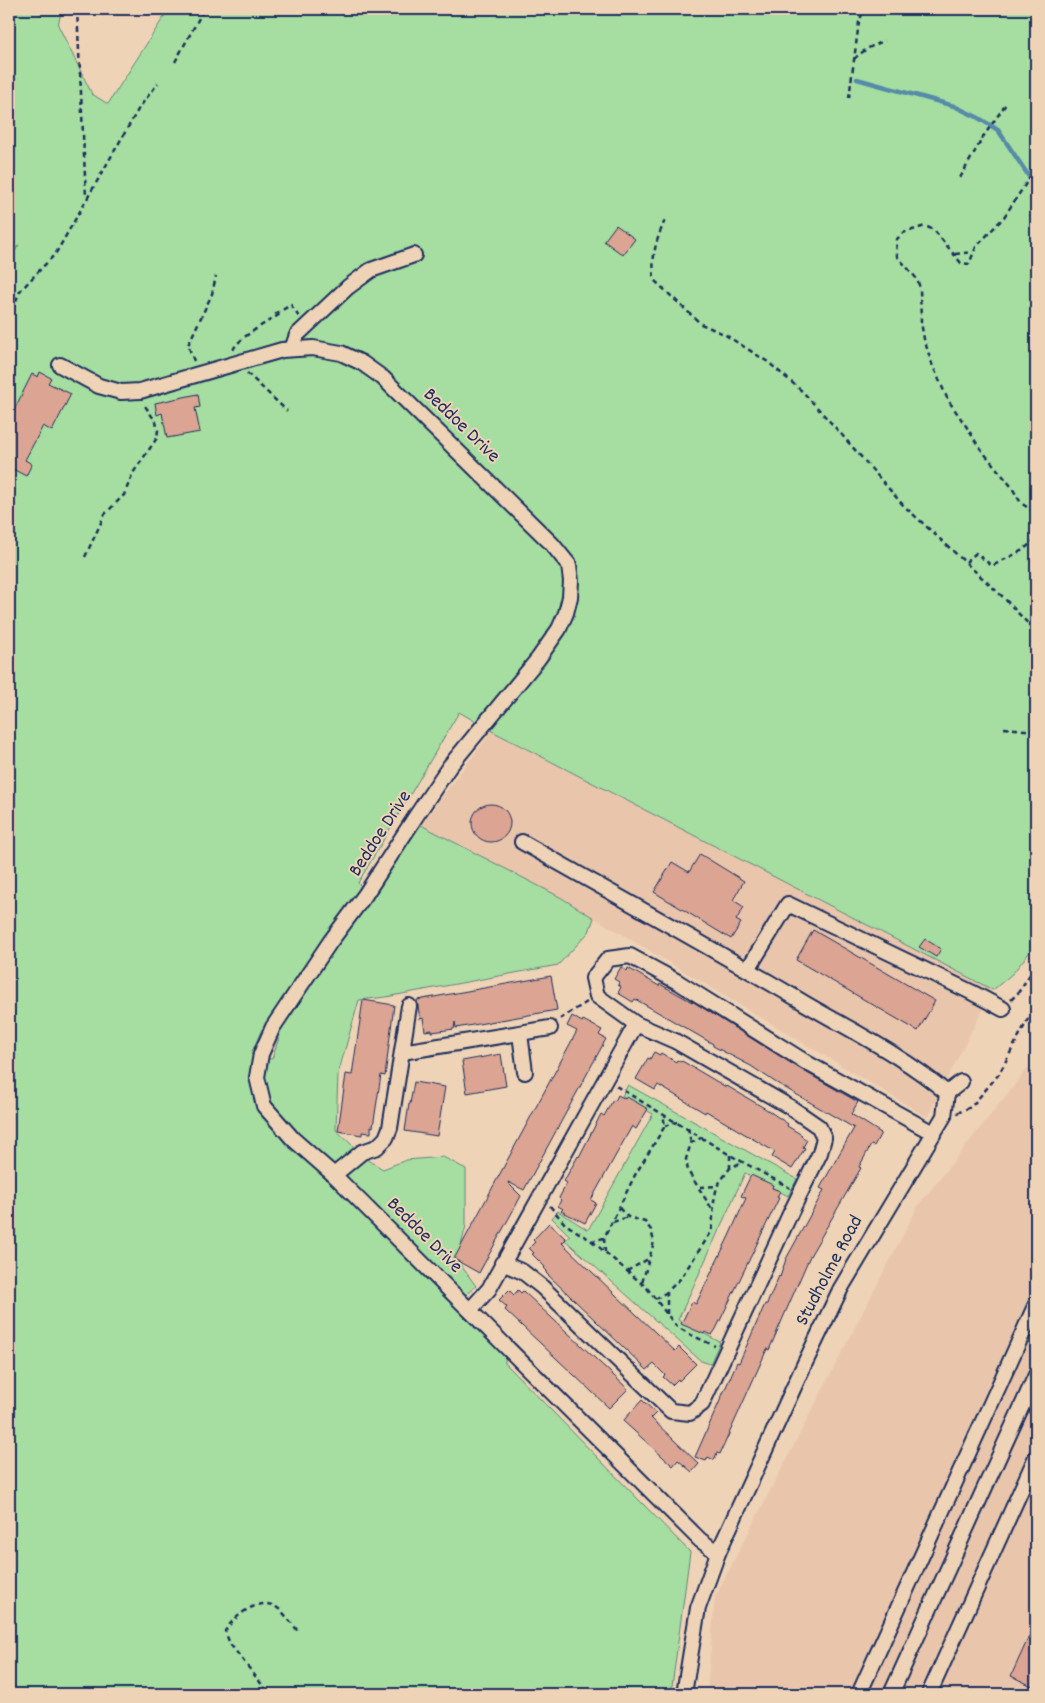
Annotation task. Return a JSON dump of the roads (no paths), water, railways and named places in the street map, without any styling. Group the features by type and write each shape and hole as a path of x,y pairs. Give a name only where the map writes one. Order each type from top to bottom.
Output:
{"street":[{"path":"292,349 297,335 348,288 371,270 414,254"},
{"name":"Beddoe Drive","path":"60,366 99,386 121,392 135,391 282,350 313,348 341,353 362,363 383,378 552,544 569,565 570,597 559,629 538,659 449,767 365,895 330,942 273,1026 261,1054 257,1077 264,1106 293,1139 334,1175 700,1540 718,1553"},
{"path":"522,842 748,969 925,1074 947,1093 961,1082"},
{"path":"748,969 788,904 971,992 1006,1006"},
{"path":"502,1263 523,1272 542,1287 671,1410 690,1413 702,1404 820,1153 824,1138 819,1127 790,1107 675,1041 636,1024 597,996 593,978 608,959 630,956 678,982 807,1062 933,1133"},
{"path":"334,1175 362,1152 377,1147 386,1138 390,1128 409,1006"},
{"path":"470,1310 489,1288 636,1024"},
{"path":"402,1052 550,1028"},
{"path":"520,1034 525,1072"},
{"name":"Studholme Road","path":"684,1694 698,1608 718,1553 841,1288 944,1116 947,1093"},
{"path":"859,1694 1036,1304"},
{"path":"891,1694 1036,1375"},
{"path":"929,1694 1036,1457"}],"waterway":[{"path":"857,79 954,106 977,117 998,130 1036,187"}]}
